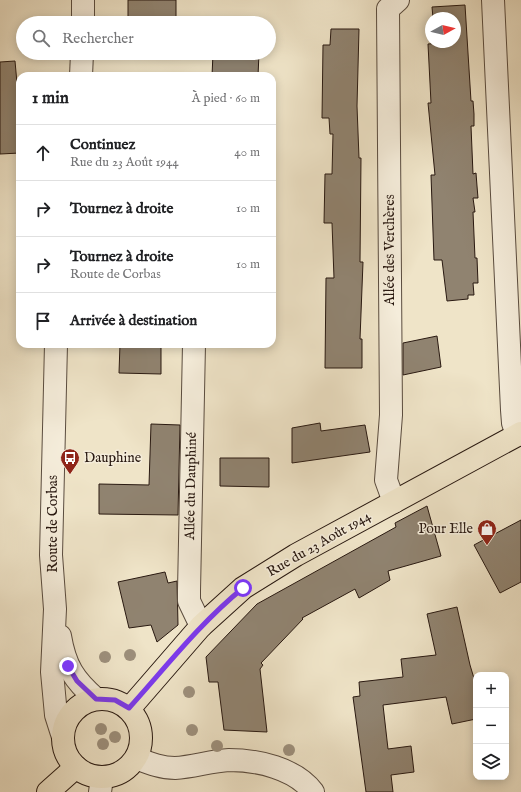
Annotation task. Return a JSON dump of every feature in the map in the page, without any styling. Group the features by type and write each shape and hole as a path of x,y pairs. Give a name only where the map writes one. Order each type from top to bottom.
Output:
{"main road":[{"name":"Rue du 23 Août 1944","path":"129,708 201,626 243,588 296,555 519,434"},
{"path":"96,699 115,700 129,708 136,718 141,730 141,744 136,758 127,769 113,776 101,785 76,767 67,756 63,737 69,717 77,708 86,702 96,699"},
{"path":"48,792 76,767"}],"street":[{"path":"83,16 84,0"},
{"name":"Allée des Verchères","path":"394,502 386,480 391,415 388,9 398,0"},
{"path":"493,0 512,410 513,423 519,434"},
{"path":"81,72 82,60"},
{"name":"Route de Corbas","path":"56,348 51,555 55,609 68,666 77,681 96,699"},
{"name":"Allée du Dauphiné","path":"194,348 189,591 190,601 201,626"},
{"name":"Route de Corbas","path":"55,609 52,672 56,715 63,737"},
{"path":"136,758 158,766 174,768 228,760 262,764 295,777 309,787 313,792"}],"building":[{"path":"128,0 176,0 176,16 128,16"},
{"path":"465,5 471,101 473,101 474,114 474,126 471,126 473,174 476,173 478,198 473,198 475,212 473,212 475,258 477,258 478,283 473,283 474,295 468,295 468,299 447,301 442,260 434,260 431,175 435,175 428,103 431,103 428,48 461,48 461,12 432,12 432,7"},
{"path":"331,29 359,29 357,106 359,158 361,158 360,262 363,262 360,339 362,339 362,368 325,368 326,278 334,278 332,223 324,223 325,174 332,174 333,134 330,134 329,118 322,118 323,45 330,45"},
{"path":"213,60 259,60 258,72 212,72"},
{"path":"15,61 16,153 0,154 0,62"},
{"path":"437,336 441,367 403,375 403,343"},
{"path":"120,348 161,348 161,374 119,373"},
{"path":"320,423 321,431 365,425 370,452 292,463 292,428"},
{"path":"151,424 180,425 178,515 99,514 99,484 149,485"},
{"path":"220,458 269,458 269,487 220,486"},
{"path":"427,506 441,556 388,571 390,580 359,598 355,589 302,618 303,619 261,663 263,665 260,669 267,732 224,730 218,682 209,682 206,657 257,604 396,527 395,523"},
{"path":"521,520 521,582 500,593 474,545"},
{"path":"165,572 168,583 177,581 178,625 157,642 151,625 129,628 118,582"},
{"path":"457,607 473,675 473,720 452,724 446,697 383,705 388,749 411,746 414,772 391,775 393,792 366,792 353,697 360,696 359,682 403,677 401,659 436,655 427,614"}],"place":[{"name":"Dauphine","path":"70,475"},
{"name":"Pour Elle","path":"487,546"}],"route":[{"path":"68,666 82,687 96,699 115,700 129,708 201,626 243,588"}]}
